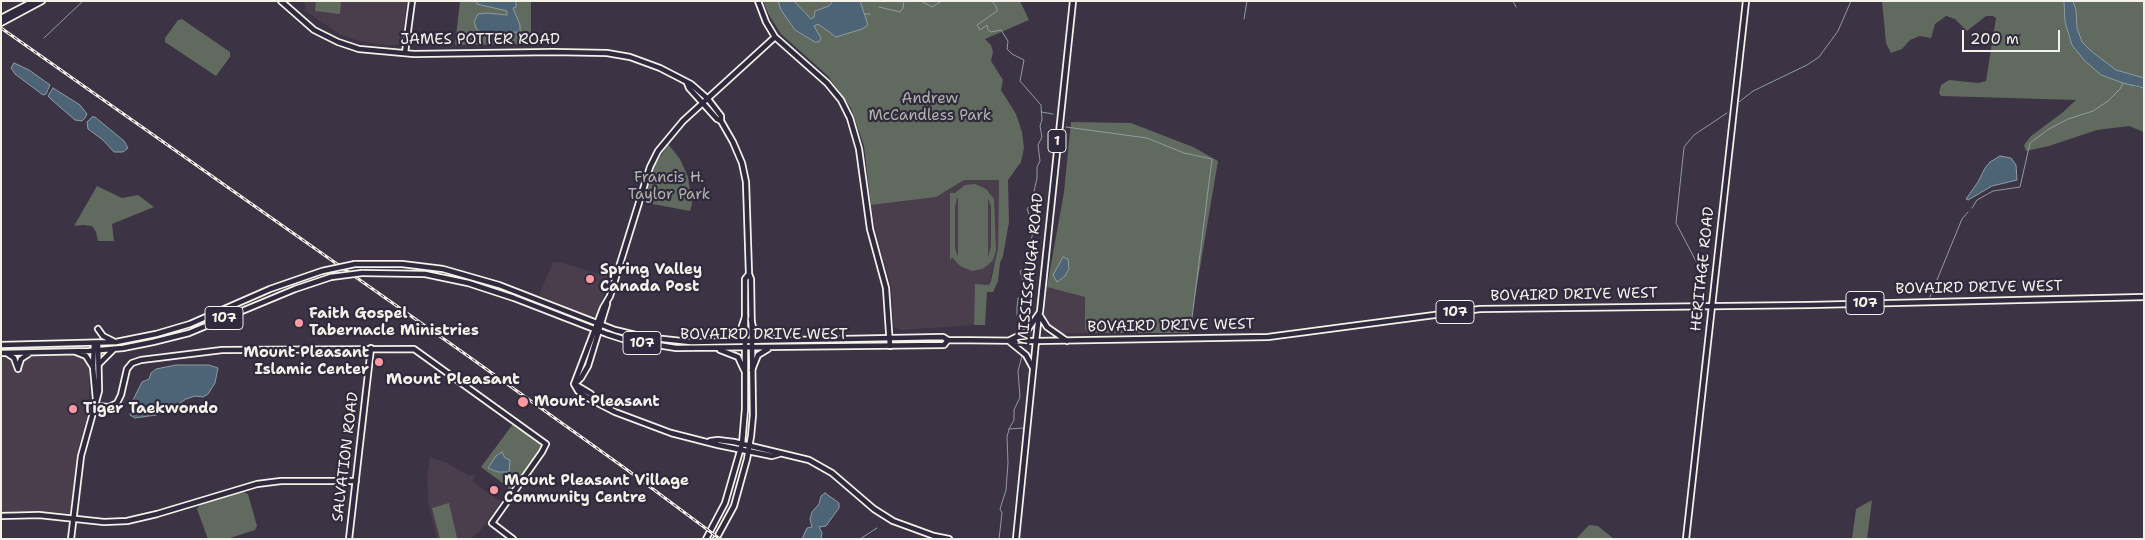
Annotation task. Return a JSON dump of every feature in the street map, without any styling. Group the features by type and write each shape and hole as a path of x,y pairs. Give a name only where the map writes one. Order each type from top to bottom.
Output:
{"main road":[{"path":"1,23 4,19 34,1"},
{"path":"4,19 42,1"},
{"name":"JAMES POTTER ROAD","path":"281,1 308,25 338,42 368,50 405,53 607,53 643,61 691,84 721,116 721,121 738,152 746,182 749,274"},
{"path":"405,53 412,1"},
{"path":"758,1 764,18 775,37 827,83 841,100 850,118 859,148 870,229 886,288 890,346"},
{"name":"MISSISSAUGA ROAD","path":"1016,539 1073,1"},
{"name":"HERITAGE ROAD","path":"1686,539 1746,1"},
{"path":"775,37 677,127 656,155 597,331 574,384 578,391 615,412 682,437 772,456 778,454"},
{"name":"BOVAIRD DRIVE WEST","path":"1,345 116,342 156,334 190,324 270,289 322,270 355,264 423,265 462,273 499,285 599,325 631,334 672,341 745,342 943,337 948,340 1067,341 1268,337 1477,309 2144,297"},
{"name":"BOVAIRD DRIVE WEST","path":"1,353 75,352 115,349 154,342 189,333 295,288 331,277 362,273 402,272 425,274 468,283 514,298 597,331 626,340 654,345 778,348 944,345 948,340"},
{"path":"706,539 725,503 742,444 745,409 745,278 749,274 751,279 753,420 748,451 734,506 716,539"},
{"path":"1033,368 1026,355 1009,341 1026,332 1039,313 1047,326 1067,341"},
{"path":"730,342 740,334 745,317"},
{"path":"751,319 752,327 757,333 783,341"},
{"path":"98,328 103,336 116,342"},
{"path":"96,343 93,367 96,404"},
{"path":"96,404 109,407 117,403 121,395 126,370 132,363 138,360 222,350 371,348 416,350 546,444 492,523 513,539"},
{"name":"SALVATION ROAD","path":"349,539 371,348"},
{"path":"716,348 738,357 744,370"},
{"path":"752,370 758,355 762,351 778,348"},
{"path":"99,364 115,349"},
{"path":"71,539 81,456 99,391 99,364 96,350"},
{"path":"1,353 10,355 16,362 18,369 24,355 34,352"},
{"path":"75,352 86,356 93,367"},
{"path":"708,442 718,440 742,444 809,460 825,468 874,509 892,521 934,536 949,539"},
{"path":"1,516 39,515 120,522 162,513 244,487 269,482 356,481"}],"shaded area":[{"path":"306,1 407,1 402,41 398,45 384,45 359,41 341,35 304,10"},
{"path":"964,180 999,180 998,248 989,285 975,284 974,325 901,330 894,327 891,285 877,237 871,205 936,197"},
{"path":"553,262 563,263 609,277 597,315 590,317 539,295"},
{"path":"1047,287 1085,297 1085,329 1088,333 1054,334 1044,323"},
{"path":"27,353 89,354 89,409 77,453 70,514 1,512 1,357"},
{"path":"430,457 447,463 468,475 475,475 473,482 501,502 480,531 471,538 437,539 428,501 427,475"}],"green space":[{"path":"316,1 341,1 340,14 315,11"},
{"path":"460,1 531,1 531,44 455,45"},
{"name":"Andrew McCandless Park","path":"763,1 1020,1 1029,20 985,39 991,45 993,52 991,61 1003,80 1001,90 1016,114 1022,132 1024,148 1021,162 1008,180 1009,222 998,281 993,292 987,292 985,325 974,325 975,284 989,285 991,281 998,248 999,180 964,180 936,197 871,205 864,146 851,108 828,76 781,34"},
{"path":"1882,1 2064,1 2065,22 2072,45 2136,87 2144,88 2144,132 2129,126 2097,130 2049,146 2026,151 2024,145 2031,136 2076,100 1941,96 1939,93 1941,85 1949,80 1978,83 1986,81 1996,18 1986,16 1967,31 1955,19 1946,16 1935,24 1931,38 1920,36 1910,40 1902,49 1891,53 1886,43"},
{"path":"2073,1 2144,1 2144,78 2116,71 2082,42 2077,28 2076,10"},
{"path":"182,19 230,52 230,57 216,76 165,42 165,38 178,20"},
{"path":"1071,122 1131,123 1193,147 1218,161 1189,333 1088,333 1085,329 1085,297 1047,287 1064,192"},
{"name":"Francis H. Taylor Park","path":"668,144 680,159 688,177 692,204 690,211 644,201 654,167"},
{"path":"975,184 986,189 994,199 996,250 993,260 982,269 972,271 960,266 952,257 950,261 950,193 955,193 965,185","holes":["958,198 958,257 955,248 955,207","988,198 991,206 991,246 988,257"]},
{"path":"97,186 122,198 138,195 154,207 112,224 114,241 98,241 92,226 74,226"},
{"path":"513,424 516,424 543,445 512,489 508,489 508,487 481,467"},
{"path":"243,492 248,494 257,526 255,530 227,539 208,539 197,509 200,505"},
{"path":"1872,500 1867,539 1852,539 1856,509"},
{"path":"449,503 457,538 440,539 432,508"},
{"path":"1589,525 1598,526 1614,539 1576,539"}],"water":[{"path":"476,1 516,1 516,7 513,8 520,25 520,32 483,33 477,30 474,22 478,14 507,15 507,11 477,4"},
{"path":"778,1 794,1 811,19 814,17 815,11 829,6 833,1 860,1 868,25 862,29 836,37 818,24 814,26 821,38 819,42 815,42 795,30 781,10"},
{"path":"2064,1 2073,1 2076,10 2077,28 2082,42 2116,70 2144,78 2144,88 2101,75 2084,60 2072,45 2065,22"},
{"path":"14,63 29,70 50,85 46,94 43,95 15,74 11,68"},
{"path":"53,88 80,105 87,114 82,121 75,120 48,96"},
{"path":"92,117 95,117 124,141 128,148 123,152 114,152 103,140 88,129 87,122"},
{"path":"2000,156 2011,158 2016,165 2017,180 1992,186 1968,200 1966,199 1985,168 1990,162"},
{"path":"1063,257 1068,259 1069,269 1065,276 1057,282 1053,275"},
{"path":"176,365 209,365 218,368 215,383 208,394 203,397 195,396 186,399 171,409 156,415 135,418 130,415 132,402 142,382 149,379 151,373 156,369"},
{"path":"502,452 505,458 510,460 509,472 498,472 488,468 496,456"},
{"path":"825,493 839,503 839,508 826,526 819,527 822,533 821,539 802,539 807,528 812,527 810,519 812,512 819,504 821,496"}],"waterway":[{"path":"44,38 83,1"},
{"path":"879,7 900,12 904,1"},
{"path":"921,1 932,7 942,1"},
{"path":"992,1 997,11 977,25 980,30 987,25 988,30 991,32 1001,30 1008,41 1007,49 1024,60 1020,81 1041,105 1042,120 1040,126 1042,137 1038,145 1040,161 1037,167 1037,178 1031,204 1027,209 1030,217 1029,228 1033,232 1025,268 1020,271 1029,298 1018,298 1017,315 1022,328"},
{"path":"1244,19 1247,1"},
{"path":"1513,1 1516,7"},
{"path":"1739,102 1753,91 1807,65 1819,57 1838,31 1851,1"},
{"path":"865,14 870,14"},
{"path":"1972,208 1977,200 1993,191 2020,187 2030,143 2049,129 2068,119 2093,111 2108,101 2120,89 2123,83"},
{"path":"1041,112 1053,114"},
{"path":"1700,269 1676,223 1684,147 1694,135 1727,113"},
{"path":"1066,127 1147,138 1184,153 1212,159 1192,318"},
{"path":"1930,297 1962,219 1968,212"},
{"path":"999,539 1002,513 1000,509 1006,490 1007,437 1014,420 1014,410 1020,397 1018,371 1022,356"},
{"path":"1009,429 1023,428"},
{"path":"860,539 877,528"}],"railway":[{"path":"1,28 468,356 720,539"}],"place":[{"name":"Spring Valley Canada Post","path":"590,279"},
{"name":"Faith Gospel Tabernacle Ministries","path":"299,323"},
{"name":"Mount Pleasant Islamic Center","path":"379,362"},
{"name":"Mount Pleasant","path":"523,402"},
{"name":"Tiger Taekwondo","path":"73,409"},
{"name":"Mount Pleasant Village Community Centre","path":"494,490"}],"district":[{"name":"Mount Pleasant","path":"453,380"}]}
